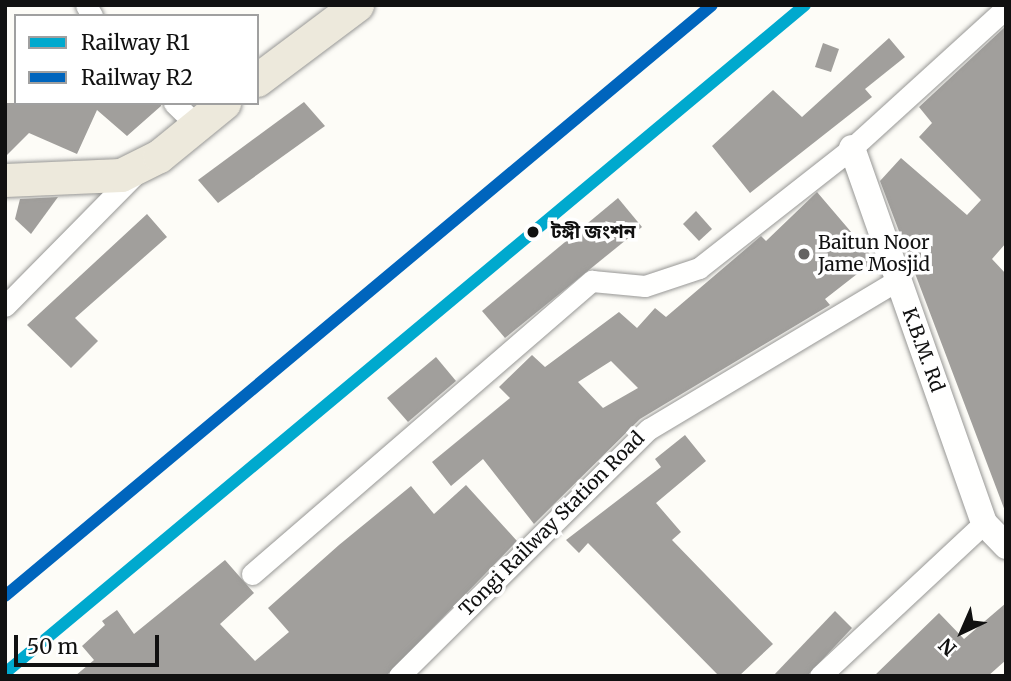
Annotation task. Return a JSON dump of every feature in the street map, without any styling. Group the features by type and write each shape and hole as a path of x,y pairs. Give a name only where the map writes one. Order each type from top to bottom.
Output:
{"main road":[{"path":"325,31 346,5"},
{"path":"259,79 357,5"},
{"path":"325,31 369,5"},
{"path":"5,180 102,179 142,167 185,113 216,105"}],"street":[{"path":"252,574 592,281 645,286 699,268 852,148 1006,8"},
{"name":"K.B.M. Rd","path":"852,148 984,523 1006,546"},
{"path":"5,306 142,167"},
{"name":"Tongi Railway Station Road","path":"399,676 649,429 898,280"},
{"path":"820,676 984,523"}],"building":[{"path":"1006,26 1006,243 992,259 1006,274 1005,511 880,181 901,158 967,215 981,200 919,137 932,123 919,107"},
{"path":"889,38 905,57 865,89 872,97 750,193 712,146 773,90 802,117"},
{"path":"823,43 839,49 831,72 815,67"},
{"path":"304,102 325,126 218,203 198,180"},
{"path":"5,103 161,105 127,136 97,110 77,154 29,133 5,157"},
{"path":"817,192 875,260 825,299 830,305 640,419 534,524 483,459 451,486 432,462 510,398 499,387 532,355 545,367 619,312 637,328 655,308 666,317 761,236 766,241","holes":["611,361 638,388 603,408 578,382"]},
{"path":"58,197 31,234 15,219 20,199"},
{"name":"টঙ্গী জংশন","path":"618,198 642,227 505,338 482,311"},
{"path":"696,211 712,229 699,241 683,224"},
{"path":"147,214 167,237 75,318 98,341 71,368 27,325"},
{"path":"436,357 456,381 408,422 387,398"},
{"path":"685,435 706,461 656,503 681,532 672,540 773,644 739,676 719,676 588,543 579,553 566,540 661,467 655,459"},
{"path":"466,485 517,541 386,676 75,676 94,660 82,646 105,625 102,621 117,610 134,634 225,560 254,593 220,624 255,661 289,632 268,608 339,545 411,486 434,514"},
{"path":"1006,603 1006,660 988,676 874,676 939,613 964,639"},
{"path":"835,611 852,628 807,676 773,676"}],"rail line":[{"name":"R2","path":"5,596 712,5"},
{"name":"R1","path":"5,673 805,5"}],"place":[{"name":"টঙ্গী জংশন","path":"533,232"},
{"name":"Baitun Noor Jame Mosjid","path":"804,254"}]}
